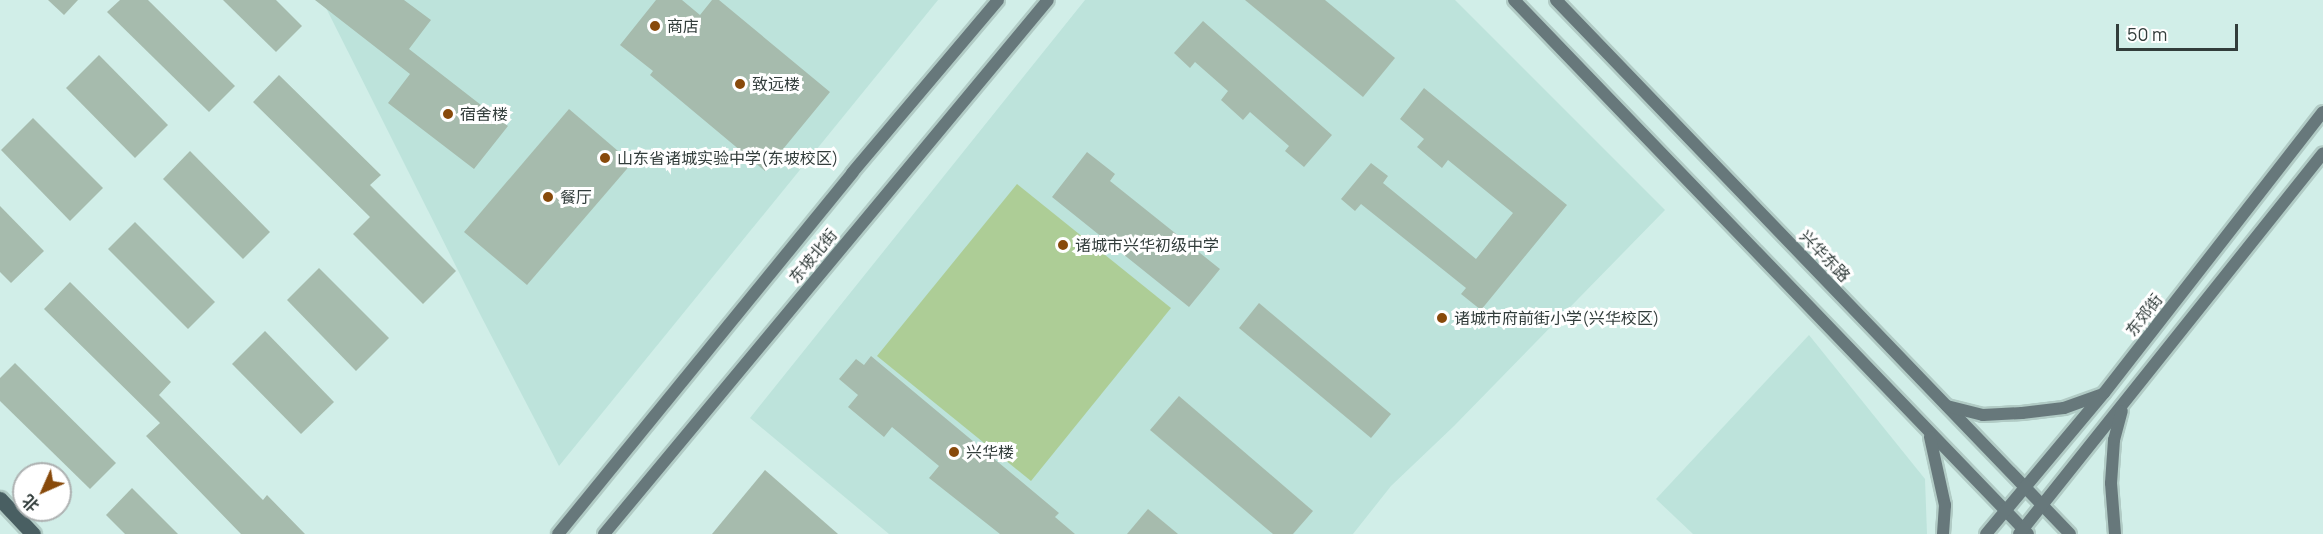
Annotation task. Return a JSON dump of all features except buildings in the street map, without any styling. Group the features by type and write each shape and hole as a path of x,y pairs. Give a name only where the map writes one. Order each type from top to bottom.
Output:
{"main road":[{"name":"东坡北街","path":"558,534 852,173 998,0"},
{"name":"东坡北街","path":"604,534 1048,0"},
{"path":"1514,0 1928,433 2006,511 2023,532 2323,153"},
{"name":"兴华东路","path":"1556,0 2070,534"},
{"name":"东郊街","path":"1986,534 2104,393 2323,112"},
{"path":"1947,406 1983,415 2022,413 2064,408 2104,393"},
{"path":"2115,534 2111,483 2114,440 2124,404"},
{"path":"1928,433 1945,505 1943,534"},
{"path":"0,499 33,534"}],"shaded area":[{"name":"山东省诸城实验中学(东坡校区)","path":"322,0 938,0 559,466"},
{"path":"1085,0 1455,0 1665,210 1454,426 1391,486 1353,534 889,534 750,418"},
{"path":"1809,335 1925,479 1927,534 1693,534 1656,499"}],"green space":[{"path":"1017,184 1171,308 1031,481 877,356"}],"place":[{"name":"商店","path":"655,26"},
{"name":"致远楼","path":"740,84"},
{"name":"宿舍楼","path":"448,114"},
{"name":"山东省诸城实验中学(东坡校区)","path":"605,158"},
{"name":"餐厅","path":"548,197"},
{"name":"诸城市兴华初级中学","path":"1063,245"},
{"name":"诸城市府前街小学(兴华校区)","path":"1442,318"},
{"name":"兴华楼","path":"954,452"}]}
